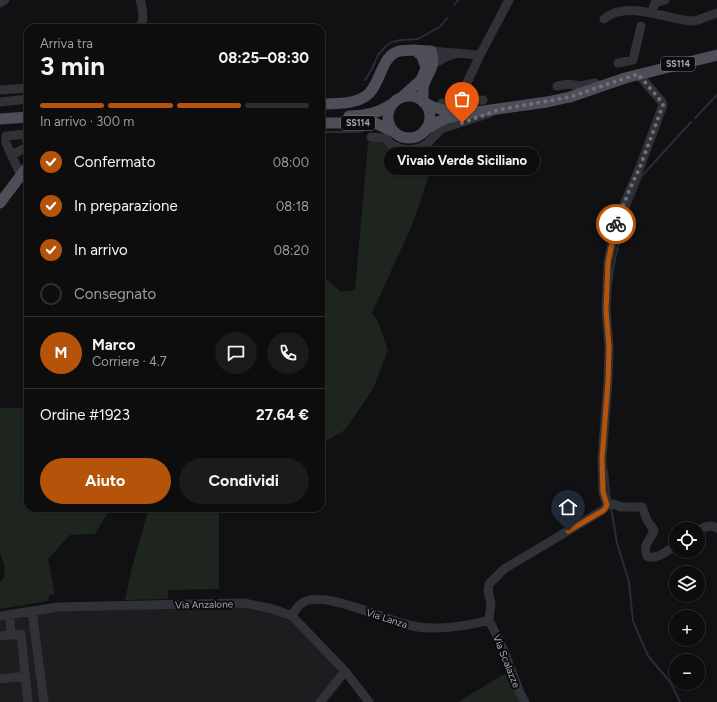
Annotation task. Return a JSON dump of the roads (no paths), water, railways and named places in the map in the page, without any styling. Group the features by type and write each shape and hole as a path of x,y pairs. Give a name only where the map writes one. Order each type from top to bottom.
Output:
{"main road":[{"path":"415,50 430,66"},
{"path":"325,104 350,102 366,96 378,81 389,57 398,51 431,51 433,59 424,88 424,102 429,110 430,117 426,130"},
{"name":"SS114","path":"476,112 498,110 570,97 638,74 717,54"},
{"path":"430,66 421,80 403,96 397,99 388,110 387,117 394,132 402,137 409,138 418,136 446,118 476,112"},
{"path":"403,96 415,97 433,107 447,111 476,112"},
{"name":"SS114","path":"325,116 361,116 373,114 392,104"},
{"path":"0,119 24,117"},
{"name":"SS114","path":"325,123 376,123 394,132"},
{"path":"0,203 22,178"}],"street":[{"path":"0,3 5,0"},
{"path":"140,0 143,16 142,24"},
{"path":"458,102 480,55 509,0"},
{"path":"652,12 655,3 665,0"},
{"path":"604,19 609,12 634,7 692,21 717,13"},
{"path":"618,63 633,60 641,26"},
{"path":"431,51 458,52 480,55"},
{"path":"430,66 458,52"},
{"path":"489,620 491,602 488,592 489,584 504,569 604,510 607,505 603,492 602,459 608,381 609,347 606,310 608,262 617,221 640,167 663,105 638,74"},
{"path":"557,86 568,84 580,86 595,83 600,87"},
{"path":"0,90 24,88"},
{"path":"0,102 24,100"},
{"path":"442,103 483,100"},
{"path":"371,137 377,136 385,138 392,145 402,149 415,149 427,144 441,129 498,110"},
{"path":"12,155 22,178"},
{"path":"607,505 614,504 622,507 642,507 647,520 654,530 644,550 647,556 651,558 657,557 669,549"},
{"path":"705,527 710,526 717,528"},
{"name":"Via Lanza","path":"292,616 301,603 317,600 339,602 413,626 467,626 489,620"},
{"name":"Via Anzalone","path":"0,616 58,607 244,603 273,609 292,616 344,671 369,702"},
{"path":"32,611 44,702"},
{"path":"10,614 11,635"},
{"name":"Via Scalazze","path":"489,620 504,651 525,702"},
{"path":"0,636 21,634 28,702"},
{"path":"320,702 344,671"},
{"path":"0,679 25,676"}],"waterway":[{"path":"454,5 458,0"},
{"path":"365,80 378,55 385,47 392,42 418,39 441,26 447,18"},
{"path":"695,118 717,95"},
{"path":"611,284 615,259 626,214 641,177 691,122"},
{"path":"325,132 363,131 365,127"},
{"path":"607,470 610,501"},
{"path":"611,507 617,543 629,582 633,621 648,656 671,683 680,702"}],"place":[{"name":"Vivaio Verde Siciliano","path":"462,123"}]}
